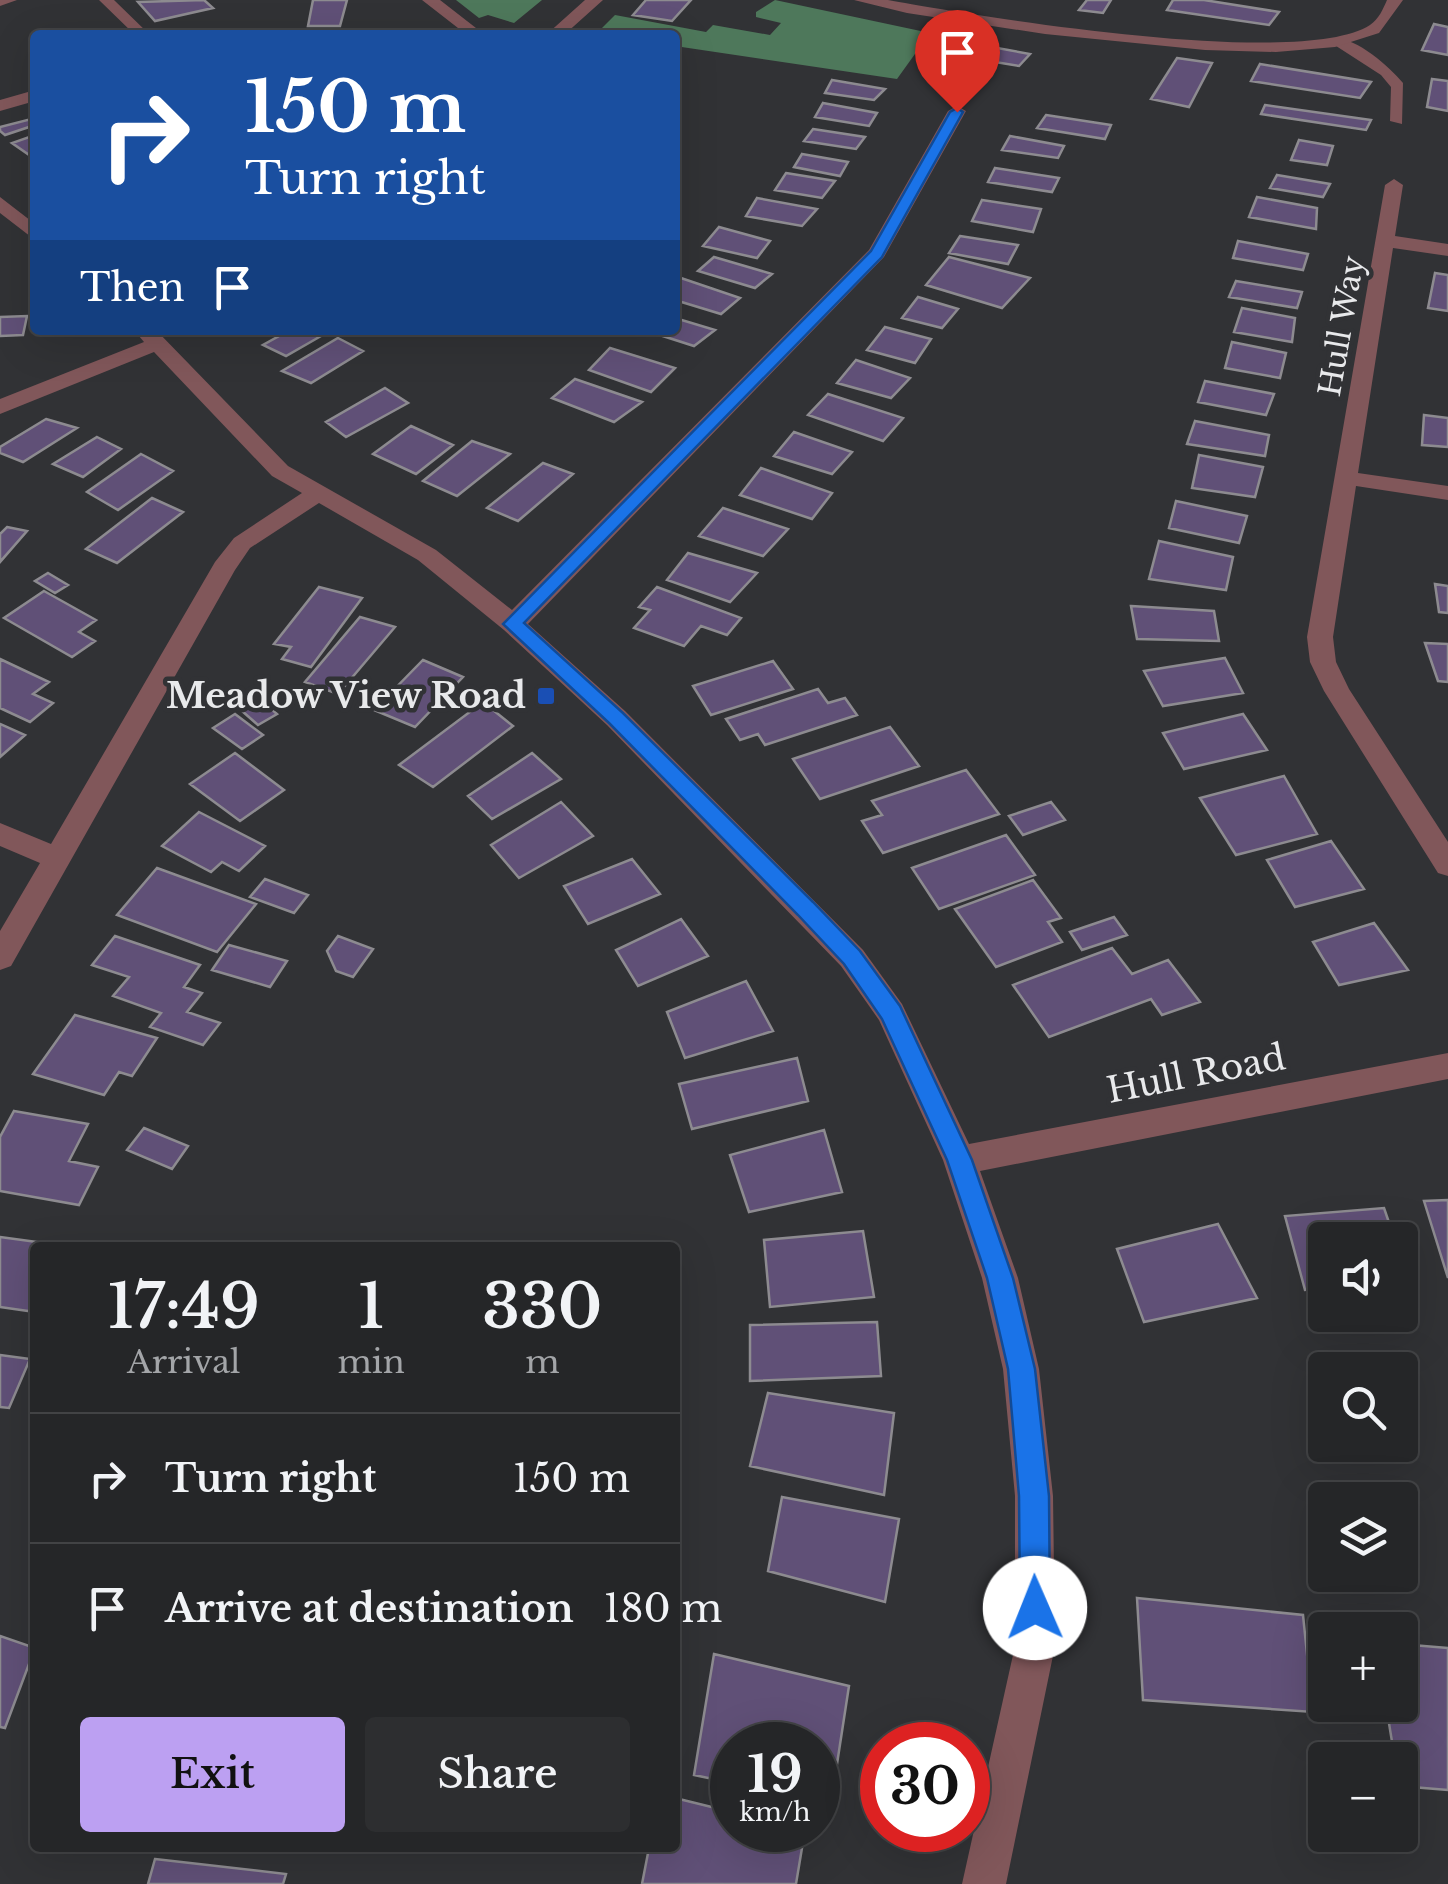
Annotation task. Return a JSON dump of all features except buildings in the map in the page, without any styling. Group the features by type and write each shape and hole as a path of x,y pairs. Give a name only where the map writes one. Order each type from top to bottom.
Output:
{"street":[{"path":"430,0 470,30"},
{"path":"560,30 596,0"},
{"path":"862,0 908,4 1009,25 1216,45 1291,47 1371,32 1389,16 1395,0"},
{"path":"0,106 30,97"},
{"path":"512,624 877,254 957,112"},
{"name":"Hull Way","path":"1394,185 1320,637 1322,662 1448,866"},
{"path":"0,203 26,215"},
{"path":"1387,241 1448,250"},
{"path":"0,407 151,337 280,471 427,555 512,624 686,787 852,958 891,1013 960,1160 1000,1278 1022,1369 1034,1496 1035,1646 995,1880"},
{"path":"1346,478 1448,493"},
{"path":"0,958 224,567 242,544 319,492"},
{"path":"0,834 58,859"},
{"name":"Hull Road","path":"960,1160 1448,1066"}],"lane":[{"path":"0,2 10,0"},
{"path":"106,0 138,30"},
{"path":"1338,41 1386,72 1398,86 1397,121"}],"green space":[{"path":"456,0 542,0 514,23 488,15 479,18"},
{"path":"775,0 930,33 897,79 680,47 680,30 600,30 615,15 706,32 713,25 770,35 781,23 756,17 756,12"}],"place":[{"name":"Meadow View Road","path":"546,696"}],"route":[{"path":"957,112 877,254 512,624 616,718 806,908 852,958 891,1013 960,1160 1000,1278 1022,1369 1034,1496 1035,1608"}]}
